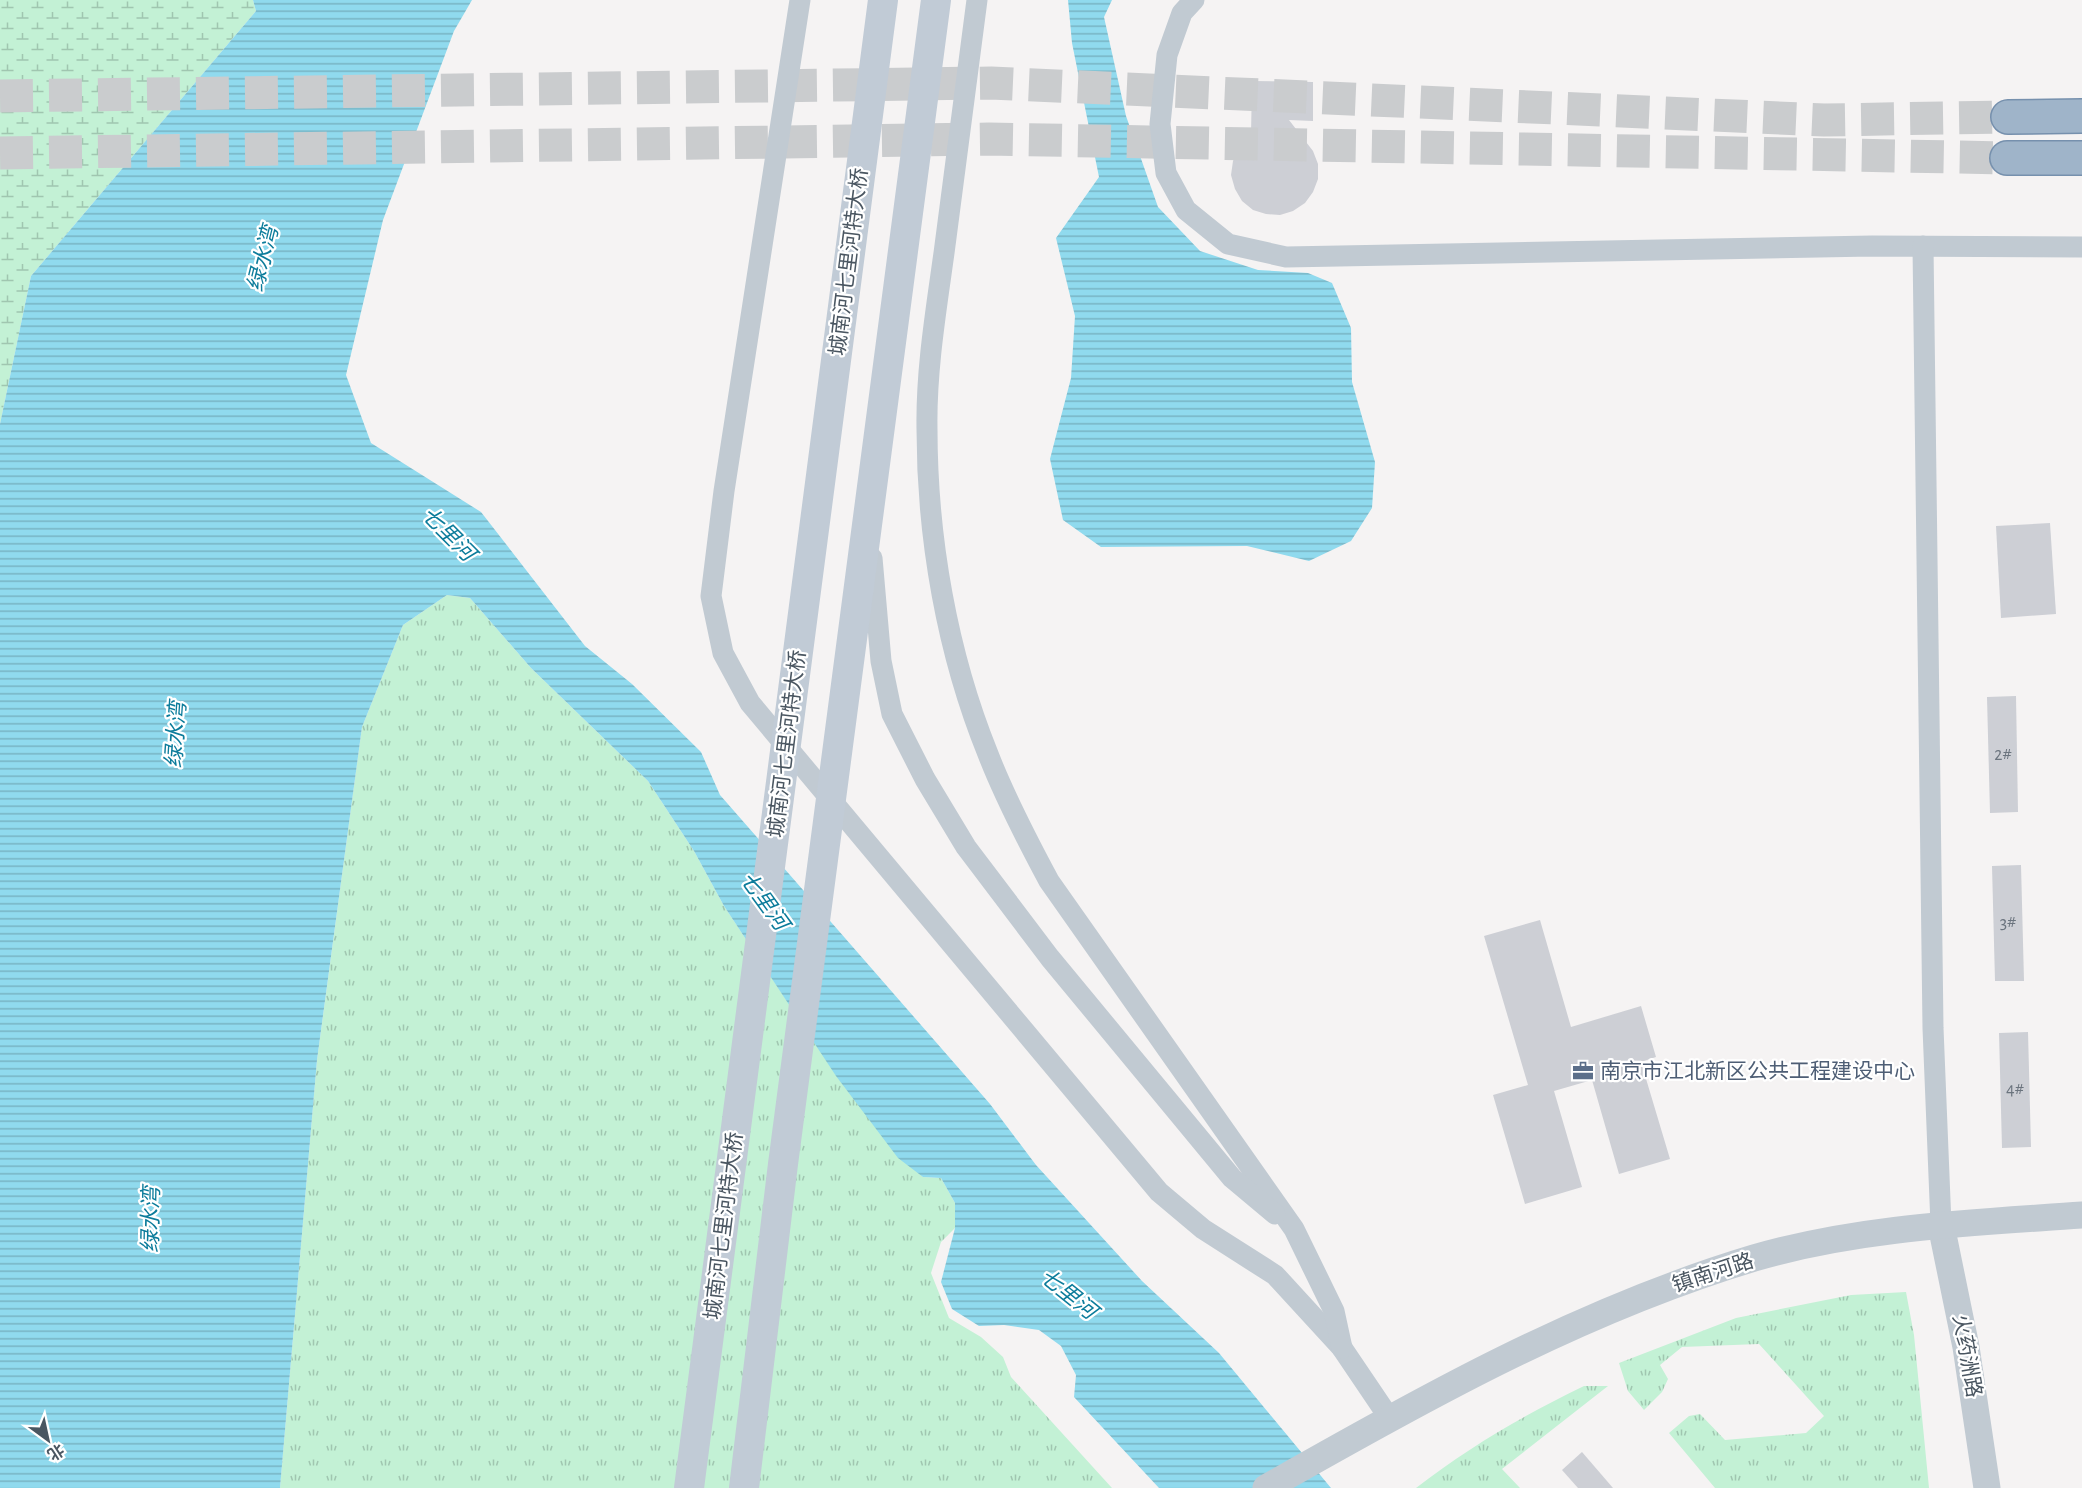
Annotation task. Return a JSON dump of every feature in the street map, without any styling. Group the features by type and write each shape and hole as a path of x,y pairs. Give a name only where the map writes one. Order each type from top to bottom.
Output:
{"highway":[{"path":"2008,117 2082,116"},
{"path":"2007,158 2082,158"}],"main road":[{"name":"城南河七里河特大桥","path":"689,1488 883,0"},
{"path":"744,1488 783,1164 936,0"}],"street":[{"path":"800,0 724,491 711,596 723,653 750,703 1159,1192 1203,1229 1275,1275 1342,1348 1381,1423"},
{"path":"977,0 932,347 926,428 931,522 946,610 968,694 987,754 1017,821 1049,881 1294,1229 1334,1311 1342,1348"},
{"path":"1194,0 1182,13 1167,55 1160,124 1166,173 1186,210 1228,244 1286,256 1923,246 2082,247"},
{"path":"1923,246 1933,1028 1941,1225"},
{"path":"869,520 881,661 892,714 925,779 966,847 1050,958 1232,1179 1294,1229"},
{"name":"镇南河路","path":"1266,1488 1381,1423 1517,1352 1642,1296 1756,1258 1871,1233 1941,1225 2082,1215"},
{"name":"火药洲路","path":"1941,1225 1966,1347 1987,1488"}],"green space":[{"path":"0,0 253,0 256,11 31,276 0,424"},
{"path":"447,595 470,598 531,668 648,781 694,851 724,906 837,1076 923,1177 941,1178 955,1203 955,1228 941,1242 931,1273 949,1318 981,1337 1003,1357 1011,1377 1112,1488 280,1488 317,1060 362,727 403,625"},
{"path":"1906,1292 1914,1335 1929,1488 1715,1488 1669,1433 1689,1416 1700,1414 1725,1440 1806,1433 1824,1416 1759,1344 1682,1347 1660,1365 1668,1379 1662,1392 1644,1410 1628,1391 1619,1363 1736,1318 1851,1295"},
{"path":"1584,1386 1608,1386 1502,1469 1520,1488 1416,1488 1497,1432"}],"water":[{"path":"253,0 472,0 454,31 383,220 346,375 371,443 481,512 585,646 632,684 701,752 720,795 990,1104 1036,1165 1142,1281 1219,1353 1331,1488 1159,1488 1074,1397 1076,1375 1061,1346 1039,1330 1004,1325 979,1326 952,1309 941,1282 955,1228 955,1203 941,1178 923,1177 898,1158 836,1076 724,906 694,851 648,781 531,668 470,598 447,595 403,625 362,727 317,1060 280,1488 0,1488 0,424 31,276 256,11"},
{"path":"1068,0 1112,0 1104,17 1126,116 1158,207 1200,251 1258,270 1308,273 1332,283 1351,328 1352,382 1375,462 1372,508 1351,541 1309,561 1247,546 1101,547 1063,520 1050,459 1071,378 1075,316 1056,238 1099,177 1072,43"}],"building":[{"path":"1252,81 1313,82 1313,121 1289,120 1313,151 1318,164 1318,179 1305,203 1293,211 1280,215 1253,210 1242,201 1231,175 1233,161 1239,148 1251,135"},
{"path":"2050,523 2056,614 2001,618 1996,526"},
{"path":"2016,696 2018,812 1990,813 1987,697"},
{"path":"2021,865 2024,981 1995,981 1992,866"},
{"name":"南京市江北新区公共工程建设中心","path":"1540,920 1571,1027 1641,1006 1656,1057 1641,1062 1670,1159 1619,1174 1592,1080 1554,1091 1582,1187 1525,1204 1493,1095 1528,1085 1484,936"},
{"path":"2028,1032 2031,1147 2002,1148 1999,1033"},
{"path":"1582,1452 1613,1488 1578,1488 1562,1470"}],"tunnel":[{"path":"0,96 991,83 1824,120 2008,117"},
{"path":"0,153 989,139 2007,158"}],"place":[{"name":"南京市江北新区公共工程建设中心","path":"1583,1071"}],"water label":[{"name":"绿水湾","path":"263,259"},
{"name":"七里河","path":"448,534"},
{"name":"绿水湾","path":"176,735"},
{"name":"七里河","path":"764,901"},
{"name":"绿水湾","path":"151,1220"},
{"name":"七里河","path":"1068,1294"}]}
